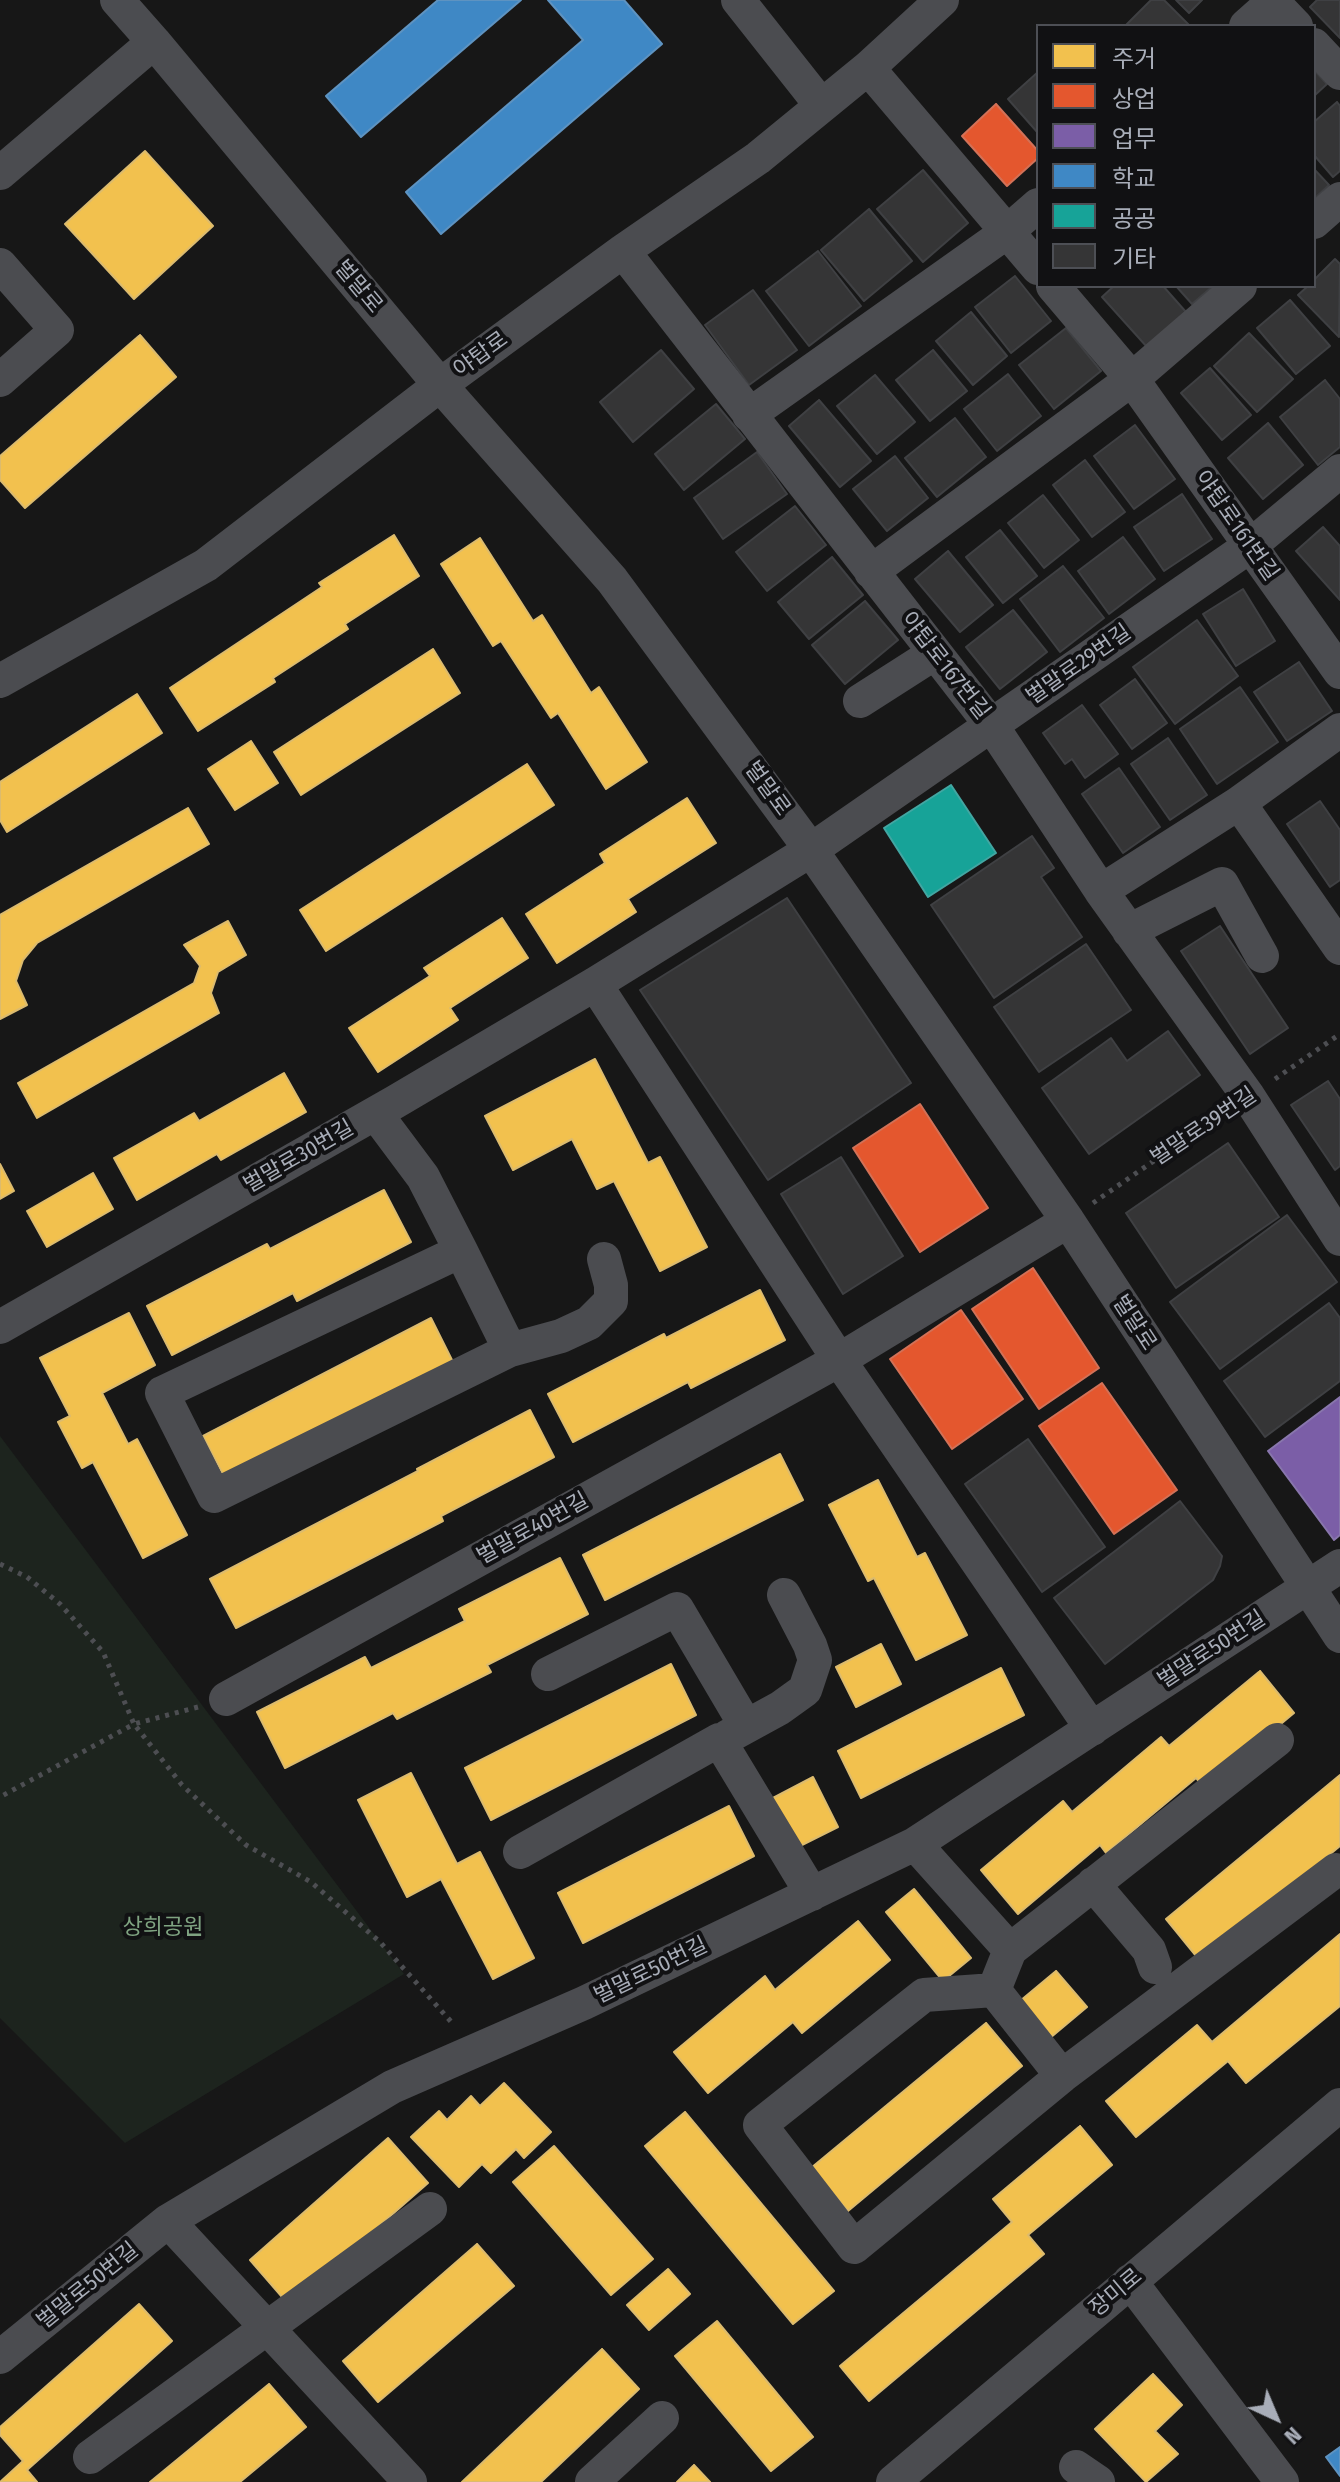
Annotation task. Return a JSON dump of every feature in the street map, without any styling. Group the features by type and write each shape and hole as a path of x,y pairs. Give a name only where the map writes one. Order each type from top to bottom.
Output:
{"street":[{"name":"벌말로","path":"117,0 440,385 612,580 811,850 1068,1221 1340,1636"},
{"path":"738,0 821,105"},
{"name":"야탑로","path":"0,681 206,565 440,385 623,251 758,158 868,68 942,0"},
{"path":"1249,24 1279,7"},
{"path":"0,173 154,42"},
{"path":"1316,47 1340,73"},
{"path":"868,68 1036,266"},
{"path":"1316,220 1340,199"},
{"path":"749,415 1007,232 1036,207"},
{"name":"야탑로167번길","path":"623,251 992,726 1101,891 1248,1096 1340,1239"},
{"path":"0,265 57,330 0,380"},
{"name":"야탑로161번길","path":"1055,288 1132,379 1340,672"},
{"path":"871,572 1132,379 1238,288"},
{"name":"벌말로29번길","path":"811,850 1250,546 1340,471"},
{"path":"860,701 935,653"},
{"path":"1101,891 1239,803 1340,730"},
{"path":"1239,803 1340,948"},
{"name":"벌말로30번길","path":"0,1327 376,1114 595,984 811,850"},
{"path":"1129,931 1222,884 1262,956"},
{"path":"595,984 839,1360 1092,1729"},
{"path":"376,1114 423,1177 510,1350"},
{"name":"벌말로40번길","path":"226,1699 839,1360 1068,1221"},
{"path":"461,1251 162,1393 214,1496 510,1350 561,1336 589,1323 611,1301 611,1285 604,1259"},
{"name":"벌말로50번길","path":"0,2357 168,2221 392,2087 584,2003 915,1844 1340,1566"},
{"path":"520,1852 780,1708 805,1690 815,1660 784,1595"},
{"path":"548,1674 677,1609 733,1733 812,1894"},
{"path":"994,1990 1010,1950 1277,1740"},
{"path":"915,1844 1010,1950"},
{"path":"994,1990 924,1995 760,2125 854,2247 1062,2076 1336,1870"},
{"path":"1093,1884 1149,1950 1155,1967"},
{"path":"994,1990 1062,2076"},
{"name":"장미로","path":"893,2482 1340,2105"},
{"path":"90,2457 430,2209"},
{"path":"168,2221 410,2482"},
{"path":"1130,2281 1282,2482"},
{"path":"592,2482 662,2418"}],"path":[{"name":"벌말로39번길","path":"1068,1221 1340,1034"},
{"path":"0,1564 27,1577 60,1604 103,1652 134,1724 182,1785 246,1845 311,1882 380,1942 476,2049"},
{"path":"0,1797 134,1724 226,1699"}],"green space":[{"name":"상희공원","path":"0,1436 404,1974 125,2143 0,2018"}],"building: 주거":[{"path":"145,151 213,226 134,299 65,224"},
{"path":"140,335 176,377 25,508 0,480 0,456"},
{"path":"394,535 419,576 345,624 348,629 273,678 275,682 198,731 170,688 322,587 319,583"},
{"path":"480,538 533,621 542,615 591,693 599,687 647,762 606,789 558,713 551,718 501,641 493,646 441,564"},
{"path":"433,649 460,693 301,795 274,752"},
{"path":"137,694 162,733 7,832 0,820 0,782"},
{"path":"251,741 278,783 235,810 208,769"},
{"path":"527,764 554,805 326,951 300,910"},
{"path":"687,798 716,843 628,899 636,912 557,963 526,914 605,863 600,854"},
{"path":"188,808 209,844 37,943 23,960 16,981 27,1005 0,1019 0,915"},
{"path":"502,918 528,958 450,1008 458,1020 378,1072 349,1028 430,976 424,968"},
{"path":"228,921 246,955 218,972 211,993 219,1013 37,1118 18,1083 194,983 200,966 184,945"},
{"path":"595,1059 648,1163 660,1157 707,1247 660,1271 614,1181 597,1189 572,1139 513,1170 485,1116"},
{"path":"284,1073 306,1112 221,1160 217,1154 137,1200 114,1158 194,1113 199,1121"},
{"path":"0,1164 14,1191 0,1199"},
{"path":"93,1173 113,1209 47,1247 27,1211"},
{"path":"384,1190 411,1242 297,1301 293,1293 172,1355 147,1306 267,1244 270,1249"},
{"path":"760,1290 785,1340 691,1388 688,1382 573,1442 548,1394 664,1334 666,1338"},
{"path":"129,1313 155,1365 102,1393 128,1444 137,1439 187,1535 143,1558 93,1462 82,1468 58,1422 70,1416 40,1358"},
{"path":"431,1318 454,1364 227,1482 203,1436"},
{"path":"530,1410 554,1457 441,1516 443,1521 236,1628 210,1579"},
{"path":"780,1454 803,1500 605,1600 583,1555"},
{"path":"878,1480 917,1557 925,1553 967,1635 916,1660 874,1578 868,1581 829,1505"},
{"path":"560,1558 588,1614 487,1665 491,1672 397,1719 393,1713 285,1768 257,1712 365,1657 371,1668 465,1621 459,1609"},
{"path":"881,1644 901,1684 856,1707 836,1667"},
{"path":"671,1664 696,1715 491,1820 465,1768"},
{"path":"1001,1668 1024,1715 861,1798 838,1751"},
{"path":"1260,1671 1294,1713 1204,1788 1196,1778 1106,1853 1100,1845 1018,1914 981,1870 1063,1801 1072,1812 1161,1737 1169,1746"},
{"path":"411,1773 457,1864 480,1852 534,1958 493,1979 441,1879 407,1897 358,1800"},
{"path":"1340,1775 1340,1846 1201,1962 1166,1919"},
{"path":"813,1777 838,1827 796,1848 771,1799"},
{"path":"729,1806 754,1856 583,1943 558,1893"},
{"path":"914,1889 971,1958 943,1981 886,1912"},
{"path":"858,1921 890,1960 802,2033 793,2022 708,2093 674,2052 765,1976 775,1990"},
{"path":"1340,1934 1340,2006 1246,2083 1228,2061 1136,2137 1106,2101 1197,2025 1212,2042"},
{"path":"1056,1971 1087,2007 1050,2038 1020,2001"},
{"path":"986,2023 1022,2066 848,2211 811,2168"},
{"path":"504,2083 551,2132 524,2158 516,2149 491,2173 482,2164 459,2187 411,2137 439,2111 447,2120 471,2096 480,2106"},
{"path":"685,2112 834,2291 793,2324 645,2146"},
{"path":"1080,2126 1112,2165 1028,2235 1044,2254 869,2401 840,2366 1012,2222 993,2199"},
{"path":"388,2138 428,2183 289,2305 250,2260"},
{"path":"554,2146 653,2259 611,2295 513,2182"},
{"path":"477,2244 514,2286 378,2402 343,2361"},
{"path":"668,2269 690,2294 649,2330 627,2305"},
{"path":"139,2304 172,2341 27,2470 37,2482 0,2482 23,2461 0,2435 0,2427"},
{"path":"717,2321 813,2437 771,2471 675,2356"},
{"path":"602,2349 639,2389 541,2482 462,2482"},
{"path":"1153,2374 1182,2405 1155,2431 1178,2454 1146,2482 1095,2429"},
{"path":"269,2384 306,2427 240,2482 150,2482"},
{"path":"694,2465 710,2482 677,2482"}],"building: 상업":[{"path":"996,104 1036,149 1036,160 1007,186 962,136"},
{"path":"920,1104 988,1208 920,1252 853,1148"},
{"path":"1033,1268 1099,1368 1039,1409 972,1309"},
{"path":"961,1310 1023,1399 952,1449 890,1359"},
{"path":"1102,1383 1177,1490 1114,1534 1039,1426"}],"building: 업무":[{"path":"1340,1397 1340,1535 1334,1540 1268,1451"}],"building: 학교":[{"path":"438,0 521,0 361,137 326,96"},
{"path":"548,0 624,0 662,44 441,234 406,192 583,40"},
{"path":"1340,2447 1340,2476 1326,2457"}],"building: 공공":[{"path":"951,785 996,853 928,897 884,828"}],"building: 기타":[{"path":"1151,0 1164,0 1188,24 1127,24"},
{"path":"1176,0 1202,0 1189,13"},
{"path":"1317,0 1340,0 1340,38 1310,7"},
{"path":"1316,72 1327,84 1316,94"},
{"path":"1036,74 1036,131 1008,99"},
{"path":"1337,102 1340,106 1340,171 1333,177 1316,157 1316,120"},
{"path":"923,170 968,223 923,262 877,209"},
{"path":"1316,171 1329,185 1316,197"},
{"path":"869,209 912,261 864,301 821,250"},
{"path":"818,251 861,306 809,346 766,291"},
{"path":"1335,259 1340,264 1339,337 1298,295 1306,288 1316,288 1316,278"},
{"path":"1015,276 1051,321 1011,353 975,307"},
{"path":"1112,288 1165,288 1186,312 1147,347 1102,297"},
{"path":"1178,288 1211,288 1192,304"},
{"path":"753,290 797,350 749,385 705,325"},
{"path":"1290,300 1330,346 1296,374 1257,328"},
{"path":"971,312 1007,356 973,385 936,341"},
{"path":"1066,328 1101,371 1054,409 1019,365"},
{"path":"1249,333 1293,379 1257,412 1214,366"},
{"path":"661,350 694,389 633,442 600,402"},
{"path":"933,350 967,391 930,421 896,380"},
{"path":"1210,368 1251,415 1222,440 1181,393"},
{"path":"1008,374 1041,416 997,451 964,409"},
{"path":"875,375 915,422 877,454 837,406"},
{"path":"1325,380 1340,399 1340,447 1318,465 1280,417"},
{"path":"819,400 871,461 840,487 789,426"},
{"path":"716,404 745,439 684,490 655,454"},
{"path":"955,418 986,457 937,497 905,458"},
{"path":"1268,423 1303,465 1263,499 1228,458"},
{"path":"1135,425 1175,479 1134,509 1094,456"},
{"path":"757,452 787,494 723,539 694,498"},
{"path":"895,456 928,498 887,531 853,489"},
{"path":"1085,460 1125,512 1092,537 1053,485"},
{"path":"1182,494 1212,539 1164,571 1134,527"},
{"path":"1043,495 1079,540 1044,568 1008,523"},
{"path":"795,506 826,545 767,591 736,552"},
{"path":"1323,527 1340,546 1340,600 1296,551"},
{"path":"1000,530 1037,576 1003,603 966,557"},
{"path":"1123,537 1155,579 1109,614 1078,571"},
{"path":"948,551 993,605 960,632 915,579"},
{"path":"832,557 863,595 809,639 778,602"},
{"path":"1063,566 1104,618 1060,652 1020,599"},
{"path":"1243,589 1275,641 1236,666 1203,614"},
{"path":"865,601 898,640 845,684 812,645"},
{"path":"1013,610 1047,652 1000,689 966,647"},
{"path":"1197,620 1238,676 1175,724 1133,667"},
{"path":"1299,662 1332,711 1287,741 1254,692"},
{"path":"1135,679 1167,723 1132,749 1100,705"},
{"path":"1240,687 1278,742 1217,784 1180,729"},
{"path":"1082,705 1118,754 1085,778 1072,759 1065,764 1043,733"},
{"path":"1168,738 1207,795 1170,820 1131,764"},
{"path":"1119,768 1160,827 1123,853 1082,794"},
{"path":"1320,801 1340,830 1340,880 1330,887 1287,824"},
{"path":"1032,836 1054,868 1041,877 1082,937 994,998 931,905"},
{"path":"787,898 911,1083 768,1180 640,990"},
{"path":"1220,926 1288,1028 1250,1054 1181,951"},
{"path":"1086,944 1131,1010 1039,1072 994,1007"},
{"path":"1168,1031 1200,1075 1089,1154 1042,1088 1111,1038 1127,1061"},
{"path":"1328,1081 1340,1099 1340,1166 1335,1170 1291,1105"},
{"path":"1228,1143 1279,1217 1176,1288 1126,1213"},
{"path":"841,1157 903,1256 843,1294 781,1194"},
{"path":"1287,1215 1337,1282 1220,1369 1170,1302"},
{"path":"1329,1303 1340,1318 1340,1381 1265,1437 1224,1381"},
{"path":"1028,1439 1105,1547 1042,1592 965,1484"},
{"path":"1180,1501 1222,1556 1220,1566 1213,1580 1105,1664 1054,1598"}]}
